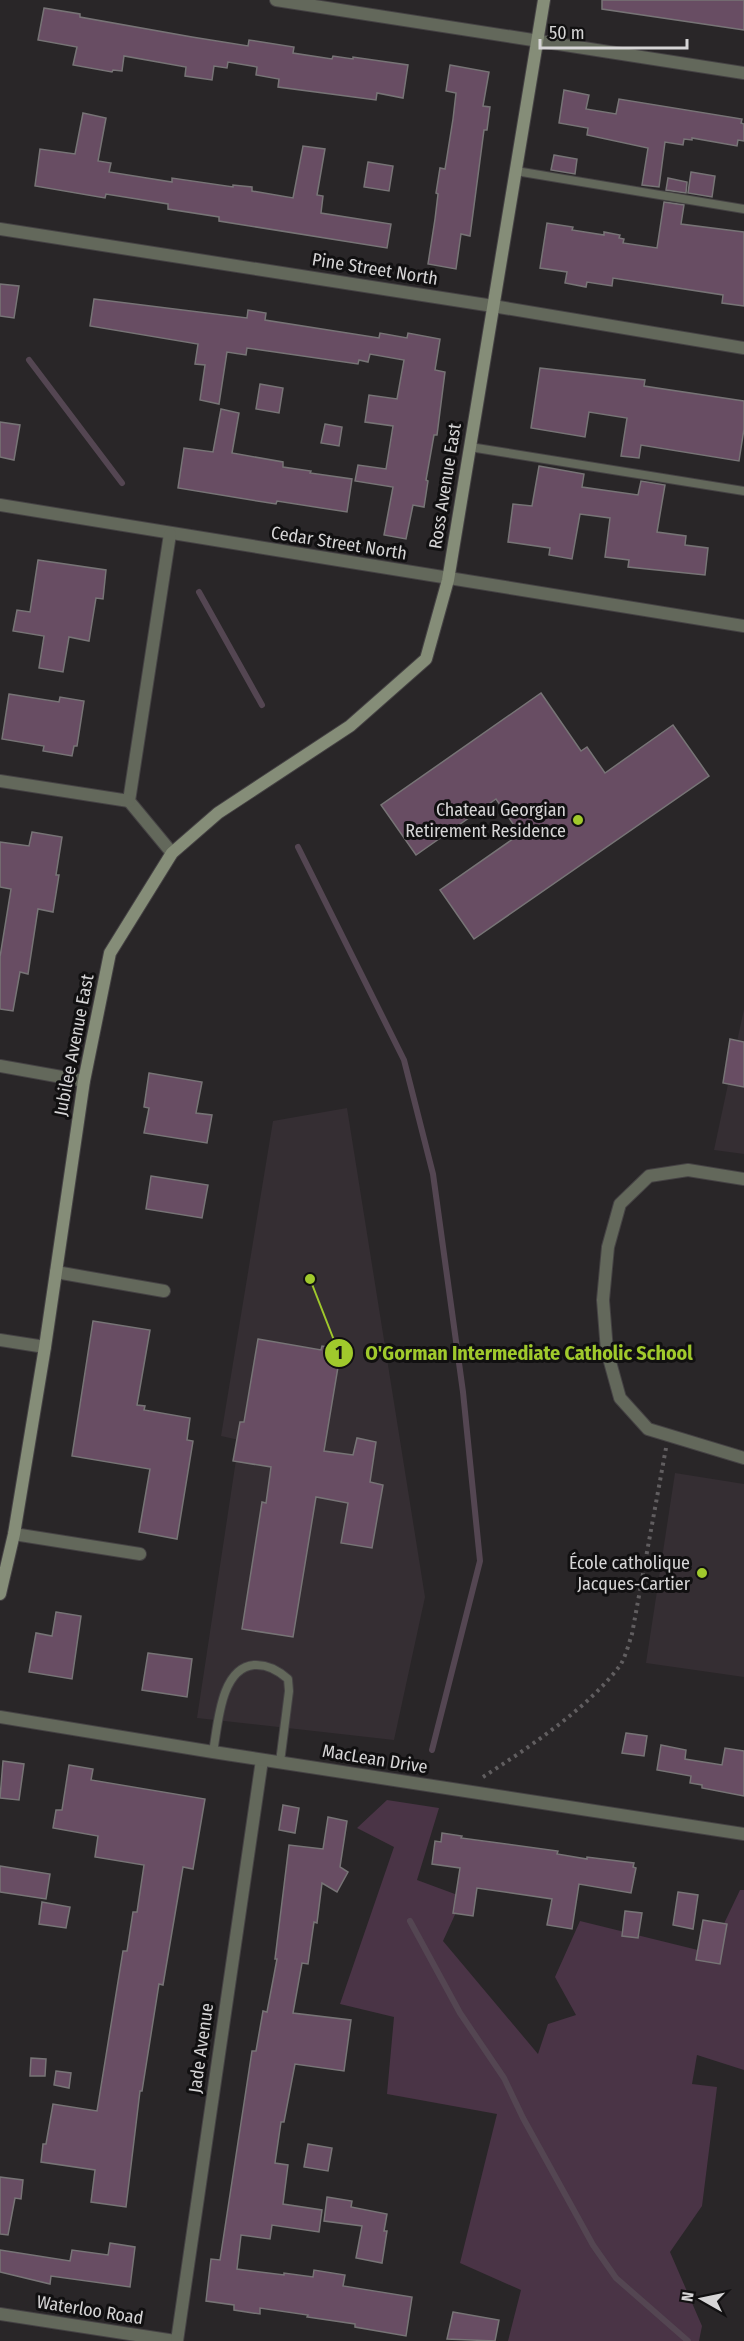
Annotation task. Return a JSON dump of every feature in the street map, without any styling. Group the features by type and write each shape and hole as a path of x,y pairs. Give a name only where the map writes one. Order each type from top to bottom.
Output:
{"main road":[{"name":"Ross Avenue East","path":"172,853 218,813 350,726 426,659 448,579 544,0"},
{"name":"Jubilee Avenue East","path":"0,1594 14,1534 45,1347 84,1080 110,953 172,853"}],"street":[{"path":"276,0 744,73"},
{"name":"Pine Street North","path":"0,229 493,306 744,348"},
{"name":"Cedar Street North","path":"0,505 744,626"},
{"path":"129,801 170,534"},
{"path":"0,781 129,801 172,853"},
{"path":"0,1066 84,1080"},
{"path":"744,1179 688,1170 649,1176 620,1204 608,1247 603,1300 607,1351 620,1398 648,1429 744,1458"},
{"path":"56,1272 164,1291"},
{"path":"0,1340 45,1347"},
{"path":"14,1534 140,1554"},
{"name":"MacLean Drive","path":"0,1717 744,1834"},
{"name":"Jade Avenue","path":"176,2341 262,1760"},
{"name":"Waterloo Road","path":"0,2314 176,2341"}],"lane":[{"path":"516,171 744,209"},
{"path":"470,447 744,491"},
{"path":"213,1752 224,1695 231,1680 236,1672 245,1666 258,1665 273,1668 288,1679 289,1691 280,1762"}],"path":[{"path":"462,1791 523,1750 596,1693 622,1662 632,1634 668,1435"}],"shaded area":[{"path":"744,1009 744,1154 714,1150"},
{"path":"347,1108 425,1597 394,1740 197,1718 239,1440 221,1436 273,1121"},
{"name":"École catholique Jacques-Cartier","path":"675,1473 744,1484 744,1677 646,1663"},
{"path":"387,1800 439,1808 417,1880 463,1897 443,1941 538,2054 548,2024 576,2015 555,1977 580,1921 710,1953 740,1890 744,1890 744,2070 697,2055 692,2084 717,2087 702,2206 670,2252 702,2326 699,2341 508,2341 521,2290 460,2263 497,2114 387,2094 394,2017 340,2004 394,1847 357,1828"}],"building":[{"path":"602,0 744,0 744,30 602,9"},
{"path":"44,8 80,14 80,17 248,46 249,40 294,47 293,53 332,59 333,56 353,59 353,57 408,65 403,98 377,93 376,100 278,87 279,79 256,75 257,67 228,62 227,68 214,66 212,80 185,76 186,67 124,56 122,71 113,70 112,72 73,65 77,47 38,40"},
{"path":"450,65 489,72 483,106 490,107 487,130 484,130 470,236 461,234 456,269 428,264 440,168 445,169 456,93 446,91"},
{"path":"564,90 589,95 586,109 616,114 619,99 742,119 744,141 738,140 737,146 692,138 692,140 684,139 683,145 665,142 659,187 642,185 648,148 587,135 588,128 559,123"},
{"path":"83,113 106,118 98,161 111,163 109,172 172,182 172,178 233,187 233,185 252,187 252,191 293,198 303,146 325,149 317,195 323,196 321,213 391,224 387,248 219,221 219,217 168,209 168,204 106,194 105,198 35,186 40,149 75,154"},
{"path":"554,155 577,159 575,174 551,170"},
{"path":"368,162 393,166 389,191 364,187"},
{"path":"691,172 715,176 712,197 688,193"},
{"path":"668,178 687,182 686,193 666,190"},
{"path":"664,202 684,205 681,224 744,232 744,306 722,303 723,295 613,278 612,286 587,282 586,287 565,283 567,272 540,268 547,223 573,227 572,230 620,235 619,238 624,239 623,243 657,248"},
{"path":"0,284 19,286 14,318 0,316"},
{"path":"94,299 247,318 248,310 266,313 265,320 379,338 380,333 407,338 408,333 440,339 435,370 445,372 437,435 434,435 424,507 413,505 406,539 384,535 393,487 355,481 358,465 386,469 393,426 365,422 369,395 397,399 404,360 370,354 368,362 359,360 358,364 247,348 246,355 227,352 219,404 200,400 205,365 195,364 198,344 90,326"},
{"path":"540,368 645,380 644,386 744,401 744,429 739,461 641,445 639,458 621,456 627,418 589,412 585,437 531,428"},
{"path":"260,384 283,388 279,413 256,409"},
{"path":"221,409 239,413 232,453 283,462 283,467 311,471 310,473 352,479 347,512 277,501 276,504 178,488 184,448 213,452"},
{"path":"0,422 20,425 14,460 0,457"},
{"path":"325,424 342,427 339,446 321,443"},
{"path":"539,466 584,474 582,487 638,495 641,481 665,485 657,532 686,536 685,545 708,548 705,575 628,567 629,560 605,557 610,518 580,514 572,559 549,555 550,548 508,542 513,504 532,506"},
{"path":"38,560 106,570 103,599 96,598 89,641 69,637 63,672 39,668 44,636 13,631 17,610 30,612"},
{"name":"Chateau Georgian Retirement Residence","path":"541,693 581,751 587,747 605,773 673,725 709,776 474,939 440,890 520,834 496,799 416,855 381,805"},
{"path":"9,694 59,702 60,697 84,701 77,746 74,746 72,756 43,751 44,746 2,739"},
{"path":"32,832 62,837 56,875 59,875 53,912 38,909 28,974 20,972 13,1011 0,1009 0,957 11,889 0,887 0,842 29,846"},
{"path":"730,1039 744,1042 744,1087 723,1083"},
{"path":"149,1073 202,1082 196,1113 212,1115 207,1143 144,1133 149,1108 144,1107"},
{"path":"151,1176 208,1185 202,1218 146,1209"},
{"path":"93,1321 150,1330 137,1405 145,1406 144,1410 190,1418 187,1440 193,1441 177,1539 139,1532 150,1469 72,1456"},
{"path":"258,1339 321,1350 322,1346 341,1349 324,1451 353,1455 357,1438 376,1442 370,1482 383,1485 372,1548 341,1543 348,1503 316,1497 293,1637 242,1629 262,1502 266,1503 271,1467 233,1461 240,1422 244,1422"},
{"path":"56,1612 81,1616 72,1679 29,1672 36,1633 52,1636"},
{"path":"148,1653 192,1659 187,1697 142,1690"},
{"path":"626,1733 647,1736 644,1756 622,1753"},
{"path":"661,1745 686,1750 685,1759 722,1765 725,1748 744,1751 744,1796 702,1788 702,1785 690,1783 691,1776 657,1770"},
{"path":"3,1761 24,1764 19,1800 0,1798"},
{"path":"69,1765 93,1769 91,1780 205,1799 193,1869 183,1867 163,1985 159,1984 142,2091 140,2091 126,2207 91,2202 95,2170 41,2162 53,2104 97,2111 123,1951 127,1951 133,1912 137,1912 144,1865 95,1857 98,1836 53,1828 56,1810 62,1810"},
{"path":"283,1805 299,1808 295,1833 279,1830"},
{"path":"328,1817 347,1821 340,1867 348,1872 337,1892 322,1883 317,1923 314,1922 308,1964 302,1963 293,2013 351,2020 344,2071 295,2064 284,2122 281,2122 275,2163 288,2165 283,2204 322,2210 319,2232 272,2225 270,2239 241,2235 237,2269 313,2277 314,2270 345,2275 343,2286 412,2297 406,2336 355,2327 355,2324 307,2317 308,2315 260,2308 260,2314 234,2310 234,2305 206,2301 211,2259 220,2260 252,2051 256,2051 263,2011 267,2012 277,1959 275,1959 289,1845 323,1849"},
{"path":"442,1833 462,1836 461,1838 558,1851 557,1854 587,1859 587,1857 634,1863 633,1867 636,1868 631,1893 579,1884 572,1929 547,1925 552,1899 477,1888 473,1916 453,1913 460,1868 432,1864 435,1841 441,1842"},
{"path":"0,1866 50,1874 46,1899 0,1892"},
{"path":"678,1892 698,1895 693,1929 673,1925"},
{"path":"42,1902 70,1907 66,1928 39,1924"},
{"path":"625,1911 642,1913 638,1938 622,1936"},
{"path":"703,1920 727,1924 720,1964 696,1960"},
{"path":"31,2058 46,2059 45,2076 30,2076"},
{"path":"56,2071 71,2073 69,2088 54,2085"},
{"path":"308,2144 332,2148 328,2171 304,2167"},
{"path":"0,2177 23,2180 21,2199 15,2198 8,2235 0,2234"},
{"path":"327,2197 352,2201 351,2207 387,2214 382,2263 356,2258 362,2226 324,2221"},
{"path":"110,2243 135,2247 130,2287 51,2276 50,2284 0,2272 0,2250 70,2261 72,2250 108,2255"},
{"path":"453,2312 499,2320 495,2341 447,2339"}],"waterway":[{"path":"29,360 122,483"},
{"path":"199,592 262,705"},
{"path":"298,847 404,1060 433,1174 463,1392 480,1561 432,1750"},
{"path":"410,1921 460,2013 504,2078 523,2118 593,2245 616,2278 688,2341"}],"place":[{"name":"Chateau Georgian Retirement Residence","path":"578,820"},
{"name":"O'Gorman Intermediate Catholic School","path":"310,1279"},
{"name":"École catholique Jacques-Cartier","path":"702,1573"}]}
